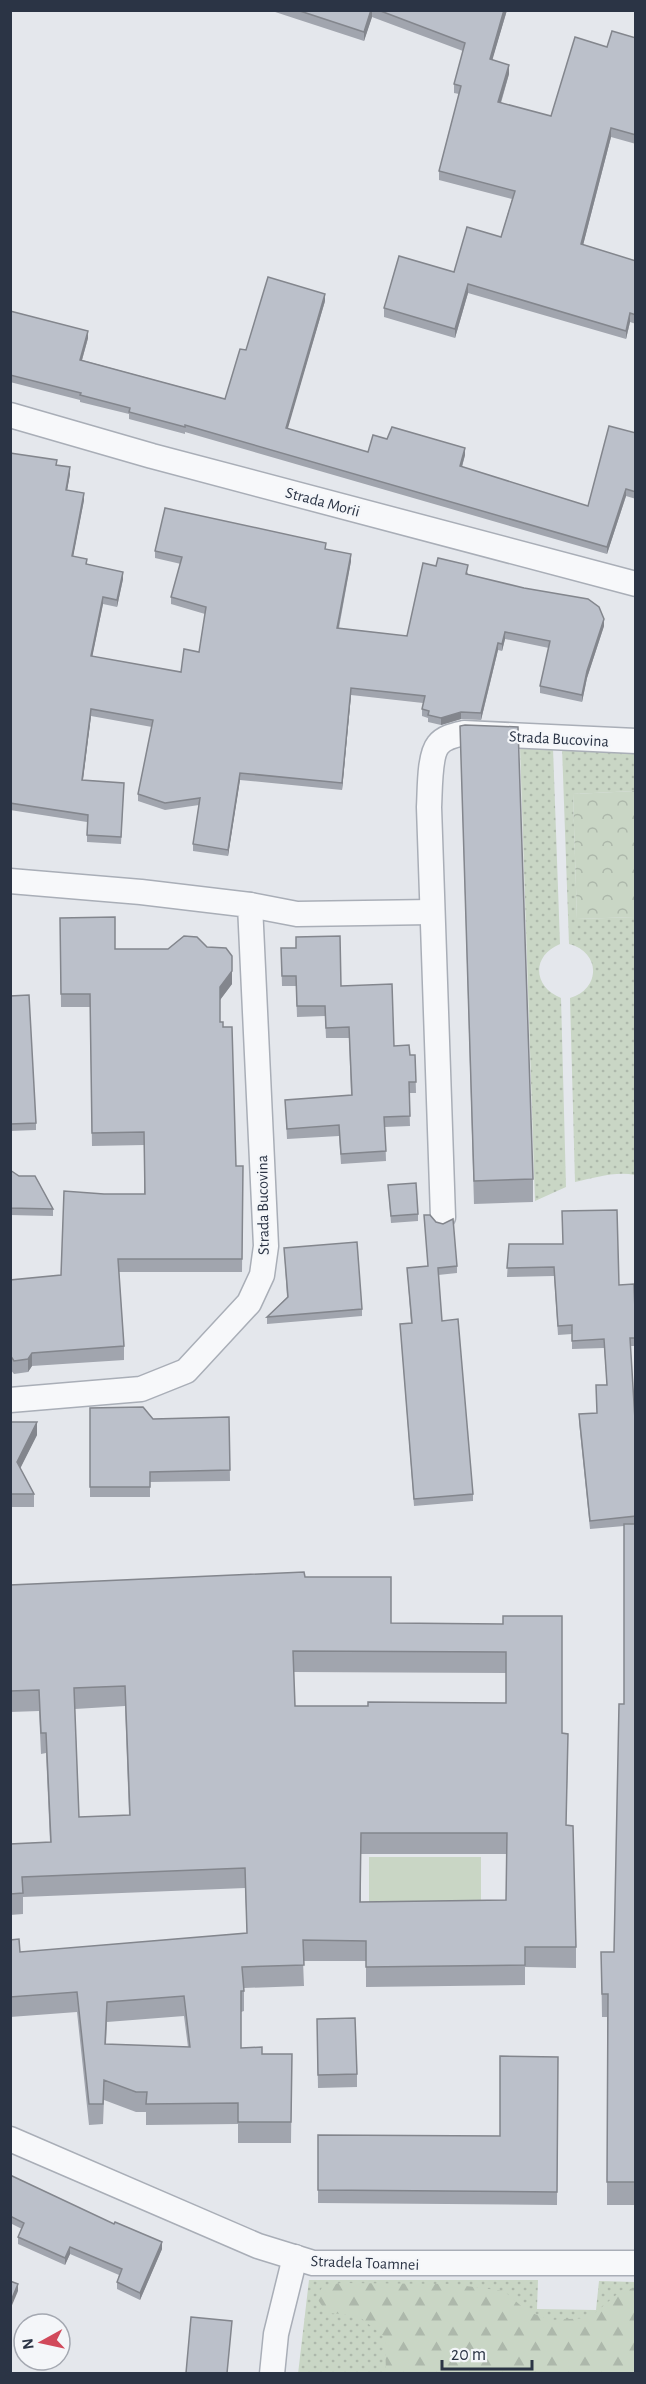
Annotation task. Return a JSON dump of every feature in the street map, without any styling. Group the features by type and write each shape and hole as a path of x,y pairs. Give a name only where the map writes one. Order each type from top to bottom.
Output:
{"street":[{"name":"Strada Morii","path":"10,415 164,459 636,584"},
{"name":"Strada Bucovina","path":"443,1217 429,807 433,758 437,745 451,735 464,733 636,741"},
{"path":"10,881 141,892 250,905 297,914 432,912"},
{"name":"Strada Bucovina","path":"10,1400 141,1389 186,1371 249,1302 262,1275 266,1246 250,905"},
{"name":"Stradela Toamnei","path":"10,2139 258,2246 313,2263 636,2263"},
{"path":"272,2373 276,2334 294,2258"}],"green space":[{"path":"520,747 553,748 560,944 544,956 539,971 545,987 561,998 566,1187 535,1201"},
{"path":"562,747 636,754 635,791 573,794 577,919 635,917 635,1175 613,1174 575,1182 570,998 587,987 592,979 593,971 592,962 587,955 580,948 569,944"},
{"path":"635,791 635,917 577,919 573,794"},
{"path":"369,1857 481,1857 481,1916 369,1916"},
{"path":"309,2280 538,2280 537,2309 596,2310 599,2281 635,2282 635,2373 298,2374"},
{"path":"341,2283 451,2284 504,2291 527,2311 550,2320 589,2318 622,2290 635,2288 635,2373 386,2373 385,2337 357,2315 327,2313 316,2297 323,2286"}],"building":[{"path":"297,10 371,10 364,32"},
{"path":"378,10 504,10 490,59 509,65 498,102 551,116 575,37 607,47 612,31 636,38 636,135 611,128 581,244 636,261 636,315 630,313 626,331 468,284 455,329 384,308 399,256 454,272 467,227 501,237 515,191 439,171 461,86 454,84 465,43"},
{"path":"268,277 325,294 286,428 368,452 373,435 387,439 392,427 465,448 460,466 588,506 609,426 636,433 636,492 626,489 607,547 185,425 185,427 129,412 130,408 10,375 10,311 88,331 80,360 225,399 240,349 246,350"},
{"path":"10,453 57,460 56,465 70,467 66,490 84,493 72,556 87,559 86,564 123,572 117,600 103,597 91,656 181,672 184,649 199,652 206,607 171,597 182,557 155,551 165,508 326,543 325,549 351,554 337,628 407,636 423,563 436,566 438,558 468,565 466,574 524,588 588,599 599,607 604,619 587,671 582,695 540,686 550,641 505,632 502,644 498,643 481,713 461,712 441,718 428,715 429,711 422,709 425,696 351,688 342,783 240,773 228,850 193,844 200,798 165,803 138,794 153,720 91,709 82,780 124,783 121,837 87,835 88,815 10,803"},
{"path":"460,726 518,727 533,1179 474,1181"},
{"path":"115,917 115,949 168,949 184,936 197,937 207,947 226,948 232,956 232,971 220,987 220,1022 223,1022 223,1027 232,1027 236,1166 243,1166 242,1259 118,1259 124,1346 32,1353 28,1359 14,1361 10,1355 10,1280 61,1275 64,1191 145,1194 144,1132 92,1133 90,994 61,994 60,918"},
{"path":"340,936 341,986 392,984 394,1046 409,1045 410,1055 415,1055 416,1082 409,1082 410,1116 384,1117 386,1151 341,1154 339,1125 287,1129 285,1100 352,1095 349,1027 326,1028 325,1006 297,1006 296,976 282,976 281,948 296,948 296,937"},
{"path":"29,995 36,1123 10,1124 10,996"},
{"path":"10,1170 19,1176 35,1176 53,1209 10,1208"},
{"path":"416,1183 418,1214 391,1216 388,1185"},
{"path":"617,1210 619,1285 634,1284 636,1338 630,1338 636,1436 636,1516 590,1521 579,1414 597,1413 596,1385 607,1385 604,1339 572,1341 572,1325 558,1326 554,1267 507,1268 509,1244 563,1244 562,1211"},
{"path":"424,1215 430,1215 436,1222 443,1224 453,1219 457,1266 438,1268 442,1321 458,1319 473,1494 414,1499 400,1324 412,1323 407,1268 428,1266"},
{"path":"357,1242 362,1309 267,1317 288,1297 284,1248"},
{"path":"143,1407 153,1419 229,1417 230,1470 150,1472 150,1487 90,1487 90,1408"},
{"path":"10,1422 37,1422 17,1462 34,1494 10,1494"},
{"path":"624,1524 636,1524 636,2182 607,2182 608,1994 602,1994 601,1952 614,1952 619,1704 624,1704"},
{"path":"304,1572 305,1577 391,1577 391,1623 503,1624 503,1616 562,1616 562,1733 568,1734 566,1825 573,1826 576,1947 525,1947 525,1965 366,1967 366,1941 303,1940 304,1965 242,1967 244,1991 241,1991 241,2048 262,2047 262,2054 292,2054 291,2122 238,2122 238,2103 146,2104 147,2092 136,2092 104,2080 103,2104 89,2104 77,1992 10,1997 10,1940 19,1939 20,1952 247,1933 245,1868 22,1877 23,1893 10,1894 10,1844 51,1842 46,1733 41,1733 39,1690 10,1691 10,1585","holes":["293,1651 506,1652 506,1703 368,1702 368,1706 295,1706","125,1686 130,1815 79,1817 74,1688","361,1833 507,1833 506,1900 360,1902","184,1996 190,2047 105,2044 107,2002"]},
{"path":"355,2018 357,2074 318,2075 317,2019"},
{"path":"500,2056 558,2057 557,2192 318,2190 318,2135 500,2136"},
{"path":"10,2175 114,2224 115,2222 162,2242 140,2293 117,2282 122,2269 70,2247 65,2258 18,2237 24,2223 10,2216"},
{"path":"10,2281 18,2284 10,2303"},
{"path":"191,2317 232,2321 227,2373 186,2373"}]}
